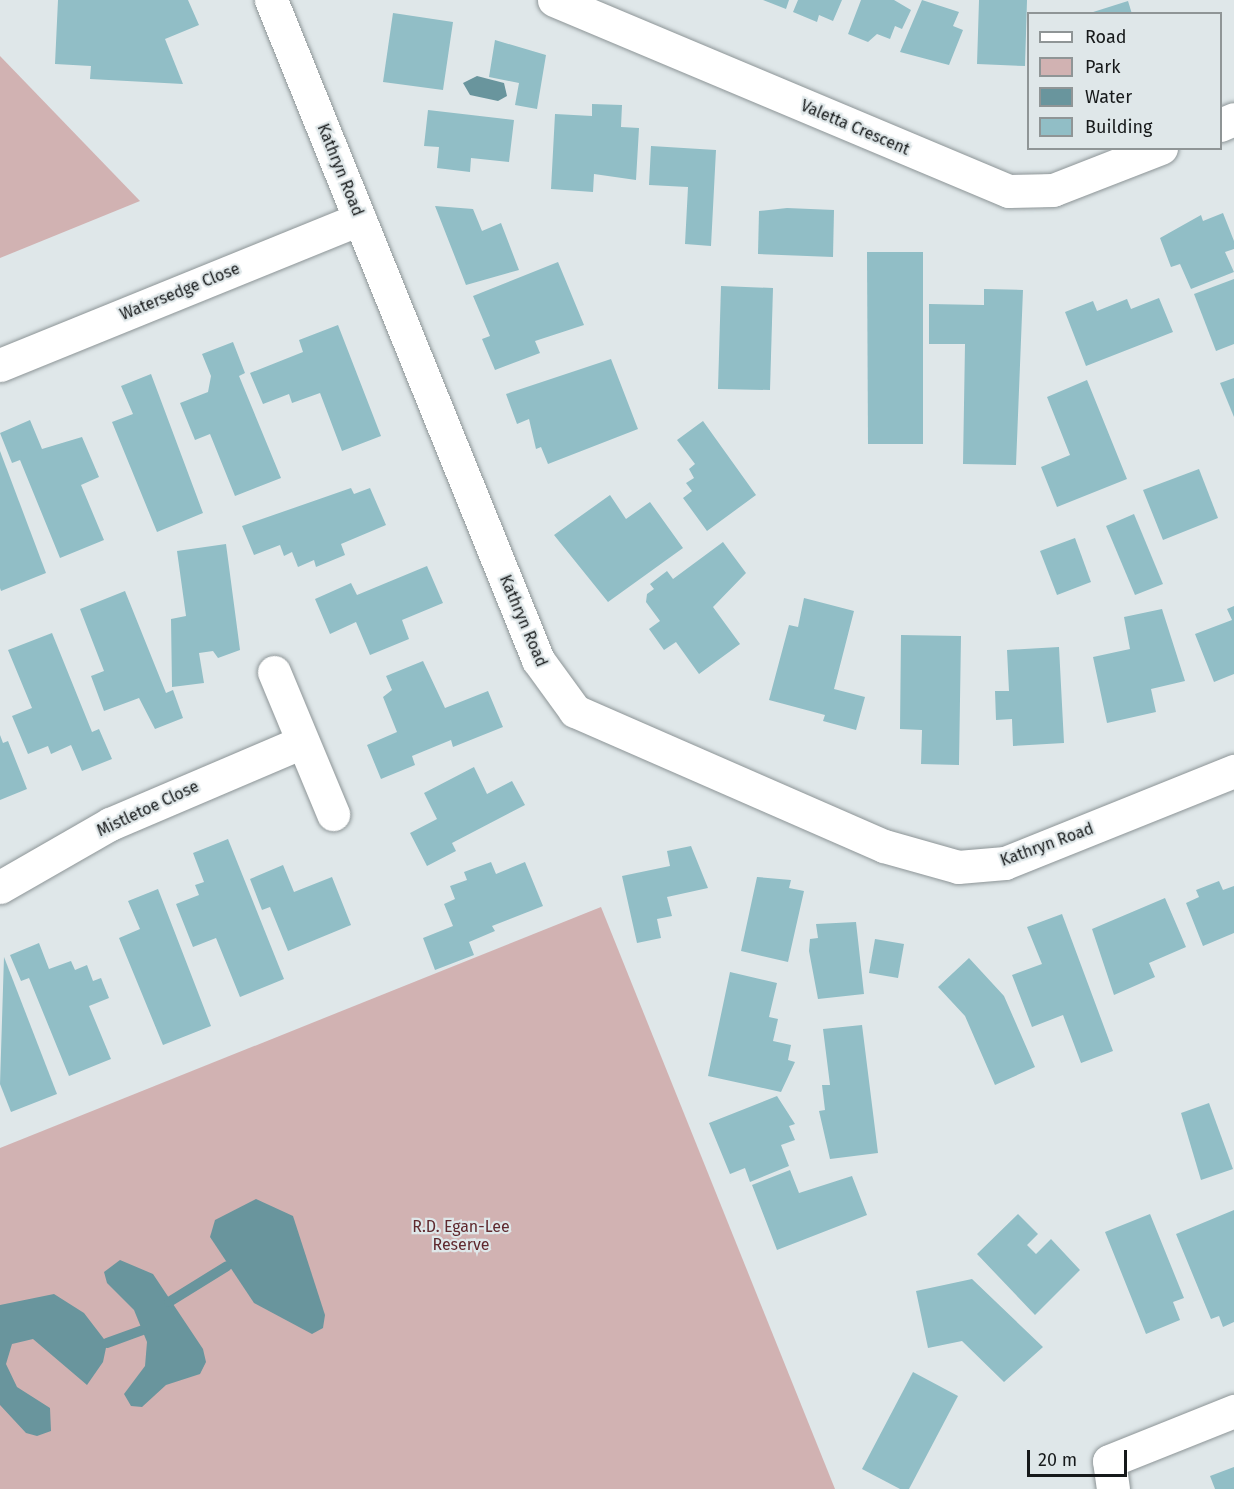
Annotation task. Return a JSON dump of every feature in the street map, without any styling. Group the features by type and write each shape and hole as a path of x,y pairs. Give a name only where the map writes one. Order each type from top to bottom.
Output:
{"street":[{"name":"Kathryn Road","path":"271,0 538,660 575,711 884,846 958,867 1005,862 1234,771"},
{"name":"Valetta Crescent","path":"554,0 1000,188 1053,190 1156,150"},
{"name":"Watersedge Close","path":"0,365 360,219"},
{"path":"274,672 333,814"},
{"name":"Mistletoe Close","path":"0,887 110,824 302,742"},
{"path":"1113,1489 1109,1461 1234,1411"}],"green space":[{"path":"0,56 140,201 0,258"},
{"name":"R.D. Egan-Lee Reserve","path":"601,907 835,1489 0,1489 0,1148"}],"water":[{"path":"477,76 504,83 507,96 498,101 470,95 463,83"},
{"path":"256,1199 293,1216 325,1315 323,1328 312,1334 254,1303 210,1237 215,1220"},
{"path":"120,1260 153,1274 203,1349 206,1362 200,1374 166,1385 142,1407 131,1406 124,1394 145,1366 147,1342 134,1310 107,1283 104,1272"},
{"path":"54,1294 84,1313 107,1343 103,1362 87,1385 33,1339 12,1344 6,1364 17,1387 50,1408 51,1431 37,1436 26,1433 0,1405 0,1305"}],"building":[{"path":"58,0 188,0 199,25 165,39 183,84 90,79 91,66 55,64"},
{"path":"763,0 789,0 786,9"},
{"path":"798,0 842,0 833,21 819,15 817,22 793,12"},
{"path":"861,0 894,0 911,10 902,29 895,26 890,39 877,34 868,42 848,34"},
{"path":"922,0 959,12 953,26 963,30 949,65 900,52"},
{"path":"979,0 1027,0 1025,66 977,64"},
{"path":"1128,1 1131,12 1093,12"},
{"path":"393,13 453,22 443,90 383,82"},
{"path":"495,40 546,55 537,109 515,105 519,83 489,77"},
{"path":"592,104 622,105 621,127 639,128 636,180 594,174 593,192 551,189 555,114 592,116"},
{"path":"428,110 514,120 509,162 471,158 470,172 437,168 439,147 424,146"},
{"path":"651,146 716,150 711,246 685,244 688,187 649,185"},
{"path":"435,206 473,209 482,231 501,223 519,270 466,285"},
{"path":"787,208 834,210 833,257 758,254 759,211"},
{"path":"1223,213 1234,241 1234,249 1225,252 1234,272 1191,289 1180,264 1171,267 1160,238 1201,215 1203,221"},
{"path":"867,252 923,252 923,444 868,444"},
{"path":"558,262 584,325 535,341 540,353 495,370 482,339 490,336 473,296"},
{"path":"1234,279 1234,344 1216,351 1194,294"},
{"path":"721,286 773,288 770,390 718,389"},
{"path":"984,289 1023,290 1016,465 963,464 965,344 929,344 929,304 984,305"},
{"path":"1159,298 1173,332 1086,366 1065,312 1093,301 1097,311 1127,299 1131,309"},
{"path":"338,325 381,436 342,451 320,393 292,403 289,394 263,404 250,373 303,352 299,340"},
{"path":"233,342 245,373 239,376 281,478 235,496 210,434 195,440 180,403 208,392 211,376 202,354"},
{"path":"611,359 638,429 548,464 541,447 536,449 529,419 517,424 506,394"},
{"path":"151,374 203,513 157,532 112,422 133,414 121,386"},
{"path":"1234,378 1234,417 1220,383"},
{"path":"1087,380 1127,479 1057,507 1041,467 1070,455 1047,397"},
{"path":"30,420 42,449 82,437 99,477 81,485 104,540 60,558 20,460 12,463 0,433"},
{"path":"703,421 756,495 707,531 683,498 692,491 686,483 694,478 689,469 695,464 677,440"},
{"path":"0,451 46,573 1,591 0,588"},
{"path":"1199,469 1218,518 1163,540 1143,490"},
{"path":"351,488 354,494 370,488 386,525 341,544 345,555 316,567 314,560 298,567 292,552 284,556 280,545 254,555 242,526"},
{"path":"610,495 626,519 650,502 683,548 608,602 554,535"},
{"path":"1134,514 1163,584 1135,595 1106,526"},
{"path":"1075,538 1091,582 1057,595 1040,551"},
{"path":"723,542 746,573 713,607 740,644 699,674 676,642 664,650 649,629 660,621 646,602 647,594 654,589 650,584 667,571 673,579"},
{"path":"226,544 240,650 218,658 213,651 199,653 204,683 172,687 171,619 186,616 177,551"},
{"path":"427,566 443,603 402,620 409,639 370,655 356,622 330,634 315,599 351,583 357,595"},
{"path":"125,591 166,693 173,690 183,718 155,729 139,698 104,711 91,676 104,671 80,609"},
{"path":"804,598 854,611 834,689 865,697 856,730 823,721 825,715 769,700 789,625 798,627"},
{"path":"1234,606 1234,674 1214,682 1195,634 1232,620 1227,609"},
{"path":"1162,609 1185,681 1151,689 1156,712 1107,723 1093,657 1130,649 1124,617"},
{"path":"52,633 92,732 99,729 112,759 82,771 71,745 51,754 48,746 28,754 12,716 32,708 8,650"},
{"path":"901,635 961,636 959,765 921,764 922,730 900,729"},
{"path":"1059,647 1064,743 1013,746 1012,719 996,720 995,691 1009,691 1007,650"},
{"path":"423,661 445,708 488,691 503,727 453,747 451,740 412,756 415,765 381,779 367,745 397,732 383,697 392,690 386,676"},
{"path":"0,735 3,743 8,741 27,789 0,800"},
{"path":"474,767 487,794 512,781 525,805 452,843 456,851 427,866 410,833 437,819 424,793"},
{"path":"228,839 284,979 240,997 216,938 193,947 176,904 199,895 195,885 204,882 193,853"},
{"path":"691,846 708,888 667,897 672,916 657,919 661,938 637,943 622,876 670,866 667,851"},
{"path":"491,862 496,874 525,862 543,906 492,926 495,931 469,942 474,955 435,970 423,938 453,926 444,904 455,899 450,886 467,880 464,872"},
{"path":"283,865 294,892 332,877 351,925 288,951 270,907 262,910 250,879"},
{"path":"757,877 791,880 789,888 804,891 788,962 741,951"},
{"path":"1219,881 1223,890 1234,886 1234,933 1203,946 1186,903 1199,897 1196,890"},
{"path":"158,889 211,1026 163,1045 119,938 140,929 128,901"},
{"path":"1165,898 1186,947 1149,963 1155,977 1114,995 1092,929"},
{"path":"1062,914 1113,1051 1081,1063 1063,1015 1032,1027 1012,975 1042,964 1027,927"},
{"path":"856,922 864,994 818,999 809,951 810,939 818,938 816,924"},
{"path":"875,939 904,944 898,978 869,973"},
{"path":"39,943 49,969 71,961 75,970 87,965 93,981 101,978 109,998 89,1006 111,1059 69,1076 29,978 21,981 10,955"},
{"path":"4,957 57,1094 11,1112 0,1084"},
{"path":"969,958 1004,996 1035,1067 995,1085 965,1016 938,987"},
{"path":"730,972 777,983 769,1017 778,1019 773,1041 791,1045 788,1060 795,1062 781,1092 708,1076"},
{"path":"862,1025 878,1153 830,1159 819,1111 825,1110 822,1085 830,1085 823,1029"},
{"path":"777,1096 795,1124 789,1126 795,1140 781,1145 789,1166 750,1182 745,1168 730,1174 709,1123"},
{"path":"1209,1103 1233,1169 1201,1180 1181,1113"},
{"path":"790,1170 799,1193 852,1176 867,1215 777,1250 752,1185"},
{"path":"1234,1210 1234,1322 1223,1327 1219,1316 1211,1319 1176,1234"},
{"path":"1018,1214 1038,1234 1027,1245 1036,1254 1051,1239 1080,1270 1035,1315 977,1254"},
{"path":"1150,1214 1184,1298 1173,1302 1180,1320 1146,1334 1105,1232"},
{"path":"972,1279 1043,1347 1004,1382 962,1341 928,1348 916,1291"},
{"path":"913,1372 958,1396 909,1489 900,1489 862,1469"},
{"path":"1234,1467 1234,1489 1215,1489 1210,1476"}],"waterway":[{"path":"169,1302 227,1266"},
{"path":"107,1343 142,1330"}]}
